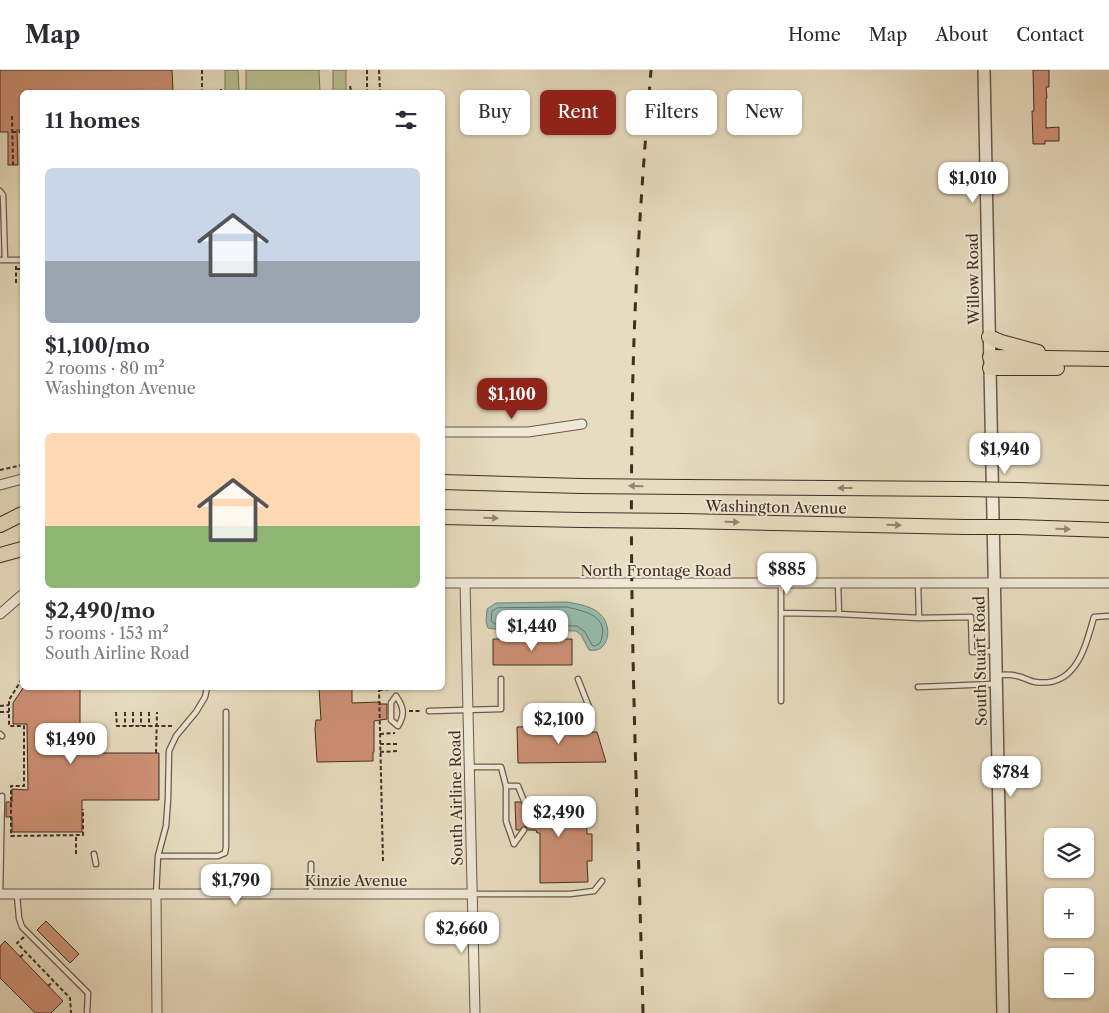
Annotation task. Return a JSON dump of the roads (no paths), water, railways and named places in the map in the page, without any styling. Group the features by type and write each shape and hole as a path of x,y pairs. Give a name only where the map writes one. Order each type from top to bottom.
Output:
{"main road":[{"path":"989,337 1000,342 1061,358"},
{"path":"990,363 1061,358 1109,359"},
{"path":"990,363 1109,368"},
{"name":"Washington Avenue","path":"445,482 581,486 964,489 1109,493"},
{"path":"0,516 20,512"},
{"path":"0,525 20,513"},
{"name":"Washington Avenue","path":"445,517 1109,530"},
{"path":"0,554 20,549"}],"street":[{"name":"Willow Road","path":"984,70 990,363"},
{"name":"South Stuart Road","path":"990,363 1003,1013"},
{"path":"445,432 528,432 582,424"},
{"path":"0,485 20,480"},
{"name":"North Frontage Road","path":"445,583 1109,583"},
{"name":"South Airline Road","path":"465,583 475,1013"},
{"path":"0,614 20,596"},
{"name":"Kinzie Avenue","path":"0,894 472,894"},
{"path":"156,894 157,1013"}],"lane":[{"path":"0,191 3,195 2,260 20,260"},
{"path":"838,583 839,614"},
{"path":"918,583 919,618"},
{"path":"781,584 781,701"},
{"path":"781,613 919,618 971,617 972,652 995,651"},
{"path":"918,687 996,679 1014,675 1035,682 1055,682 1069,674 1080,657 1094,617 1109,616"},
{"path":"429,711 500,710 501,679"},
{"path":"578,679 589,707"},
{"path":"156,894 158,856 166,826 169,751 176,736 196,712 205,697 207,690"},
{"path":"396,696 402,704 403,711 403,718 398,726 391,720 391,703 396,696"},
{"path":"158,856 218,856 225,853 226,712"},
{"path":"469,767 501,767 506,786 506,821 514,844 524,830"},
{"path":"506,786 518,786 524,802"},
{"path":"0,894 2,796"},
{"path":"94,854 96,864"},
{"path":"311,894 312,864"},
{"path":"472,894 578,893 594,891 602,881"},
{"path":"17,894 18,918 22,927 88,993 87,1013"}],"water":[{"path":"567,602 593,609 604,619 608,631 605,643 601,648 589,650 581,635 576,631 494,629 488,628 486,622 487,609 496,603"}],"railway":[{"path":"643,1013 631,503 634,340 638,250 651,70"}]}
